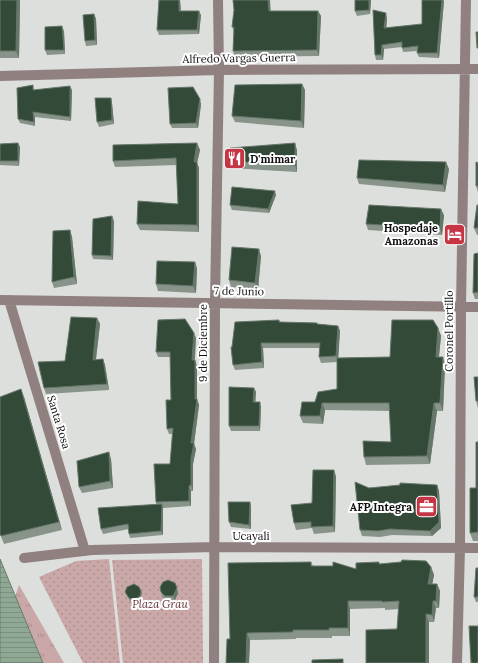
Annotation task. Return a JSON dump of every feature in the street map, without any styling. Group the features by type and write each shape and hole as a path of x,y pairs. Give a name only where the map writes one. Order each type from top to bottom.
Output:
{"street":[{"name":"9 de Diciembre","path":"214,663 215,302 219,70 218,0"},
{"name":"Coronel Portillo","path":"457,663 460,548 461,307 466,0"},
{"name":"Alfredo Vargas Guerra","path":"0,76 219,70 478,69"},
{"name":"7 de Junio","path":"5,300 215,302 478,308"},
{"name":"Santa Rosa","path":"5,300 85,552"},
{"name":"Ucayali","path":"24,558 85,552 215,547 478,548"}],"green space":[{"path":"109,559 120,663 83,663 39,577 76,561"},
{"name":"Plaza Grau","path":"202,559 203,663 123,663 112,560"},
{"path":"19,585 64,663 43,663 15,597"}],"shaded area":[{"path":"0,559 43,663 0,663"}],"building":[{"path":"0,0 17,0 16,51 0,51"},
{"path":"159,0 179,0 179,11 199,11 197,30 157,30"},
{"path":"233,0 268,0 269,11 318,11 317,50 233,51"},
{"path":"355,0 369,0 369,10 355,11"},
{"path":"422,0 442,0 437,53 417,53 418,46 402,48 402,42 382,45 381,55 375,55 373,10 386,13 384,28 422,24"},
{"path":"94,14 95,40 85,41 83,15"},
{"path":"62,26 64,50 45,50 45,27"},
{"path":"476,32 478,32 478,48 477,48"},
{"path":"302,84 301,121 232,116 235,85"},
{"path":"33,85 33,90 70,86 70,117 33,112 34,122 18,119 17,88"},
{"path":"193,87 200,99 196,123 170,124 168,88"},
{"path":"95,98 111,98 112,120 97,122"},
{"path":"18,143 18,161 0,161 0,144"},
{"path":"197,143 194,162 197,162 197,225 137,224 138,201 178,204 176,158 113,161 113,145"},
{"path":"295,143 295,165 228,161 230,148"},
{"path":"359,160 446,162 443,185 357,178"},
{"path":"476,162 478,163 478,186 476,186"},
{"path":"232,187 275,191 268,209 230,205"},
{"path":"369,205 441,209 440,229 366,224"},
{"path":"477,205 478,228 474,228"},
{"path":"112,216 111,256 92,255 93,219"},
{"path":"70,230 74,277 52,282 53,231"},
{"path":"232,247 259,249 255,283 229,280"},
{"path":"478,253 478,292 473,293 474,254"},
{"path":"157,261 195,262 193,286 156,284"},
{"path":"71,317 97,318 93,360 103,359 107,384 44,388 38,362 65,361"},
{"path":"185,319 194,333 192,360 195,360 195,399 197,399 191,443 194,443 191,459 191,485 189,486 189,501 156,502 154,464 170,464 173,428 167,429 166,400 171,400 170,352 156,352 158,320"},
{"path":"279,320 279,322 317,323 338,326 336,356 319,357 320,343 261,343 262,362 233,365 231,347 235,322"},
{"path":"392,320 433,320 438,328 436,357 443,357 440,403 434,403 427,456 364,457 363,441 391,442 389,403 322,403 320,416 300,416 302,402 315,402 318,392 337,389 337,358 390,357"},
{"path":"474,377 478,377 478,401 476,401"},
{"path":"229,387 254,388 253,402 260,402 259,426 229,426"},
{"path":"21,389 59,522 1,536 0,397"},
{"path":"476,442 478,442 478,532 470,533 470,488 476,488"},
{"path":"109,452 110,481 79,487 77,461"},
{"path":"313,470 334,470 333,526 311,527 311,522 294,523 291,505 312,503"},
{"path":"355,482 369,488 400,485 400,483 437,485 439,522 430,531 390,529 378,531 360,530"},
{"path":"228,502 250,502 249,525 229,522"},
{"path":"162,504 161,531 129,534 128,524 101,529 98,508"},
{"path":"402,560 426,561 431,567 428,584 437,584 436,601 433,601 432,615 426,614 426,663 366,663 366,630 397,629 399,601 348,601 348,628 329,628 329,630 293,630 293,632 247,633 246,663 226,663 227,639 230,639 228,563 311,562 311,566 333,566 333,562 356,569 356,563 379,562 379,564 401,562"},
{"path":"476,568 478,568 478,597 474,597"},
{"path":"168,580 175,583 177,588 173,596 165,596 161,592 160,587 163,582"},
{"path":"134,584 139,587 141,591 140,596 133,600 129,598 125,592 127,587"},
{"path":"469,626 478,626 478,663 471,663"},
{"path":"343,659 343,663 312,663 312,660"}],"place":[{"name":"D'mimar","path":"235,159"},
{"name":"Hospedaje Amazonas","path":"454,234"},
{"name":"AFP Integra","path":"427,507"}]}
